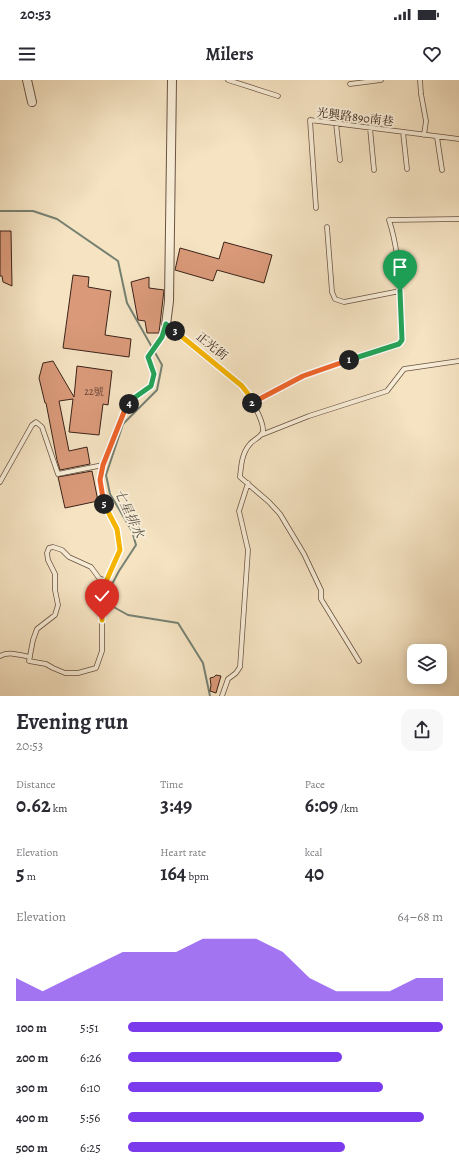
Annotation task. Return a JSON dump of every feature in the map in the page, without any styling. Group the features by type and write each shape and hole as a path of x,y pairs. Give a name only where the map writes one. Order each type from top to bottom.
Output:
{"street":[{"path":"27,80 32,102"},
{"path":"166,324 169,289 172,80"}],"lane":[{"path":"228,80 278,96"},
{"path":"350,84 381,80"},
{"path":"420,80 426,120 424,135"},
{"name":"光興路890南巷","path":"316,208 310,120 459,139"},
{"path":"336,123 340,160"},
{"path":"370,128 374,170"},
{"path":"403,132 407,169"},
{"path":"437,137 442,170"},
{"path":"252,403 303,376 399,344 402,340 400,291 395,237 390,220 459,220"},
{"path":"327,227 332,292 335,299 344,302 400,291"},
{"name":"正光街","path":"166,324 242,386 249,395 261,417 263,431 261,435"},
{"path":"106,581 99,578 91,567 69,556 62,550 53,547 49,548 47,553 48,560 55,574 55,590 58,605 55,615 37,629 29,660 46,664 65,673 78,673 96,668 102,651 102,596 106,581 120,550 117,529 104,507 100,480 103,465 126,407 134,398 151,386 154,374 148,357 162,337 166,324"},
{"path":"359,661 321,600 321,590 304,554 280,514 240,476 242,460 250,443 261,435 309,416 387,390 404,369 459,361"},
{"path":"0,482 32,425 36,422 42,427 58,474 103,465"},
{"path":"222,696 228,678 236,673 240,667 248,550 239,511 248,483"},
{"path":"0,656 3,654 14,654 30,657"}],"building":[{"path":"0,231 11,231 12,286 3,282 2,276 0,276"},
{"path":"224,242 272,255 264,283 217,270 213,281 175,270 180,248 219,259"},
{"path":"73,275 89,277 88,287 111,291 105,335 131,339 129,357 63,348"},
{"path":"149,277 149,288 164,290 159,333 147,333 145,321 138,320 131,282"},
{"path":"53,361 74,397 77,366 112,371 108,405 103,404 99,435 69,432 73,399 59,401 69,451 87,447 90,464 60,470 46,403 39,378 43,363"},
{"path":"92,471 98,501 65,508 58,477"},
{"path":"216,675 221,676 216,693 210,691 210,678"}],"waterway":[{"name":"七星排水","path":"0,211 33,211 57,219 118,261 127,303 162,365 157,390 123,424 106,475 110,494 132,531 136,545 119,571 108,592 110,605 128,615 178,623 203,663 210,696"}],"route":[{"path":"102,620 102,596 104,586 120,550 117,529 104,507 100,480 103,465 126,407 134,398 151,386 154,374 148,357 162,337 166,324 242,386 249,395 252,403 303,376 399,344 402,340 400,291"}]}
